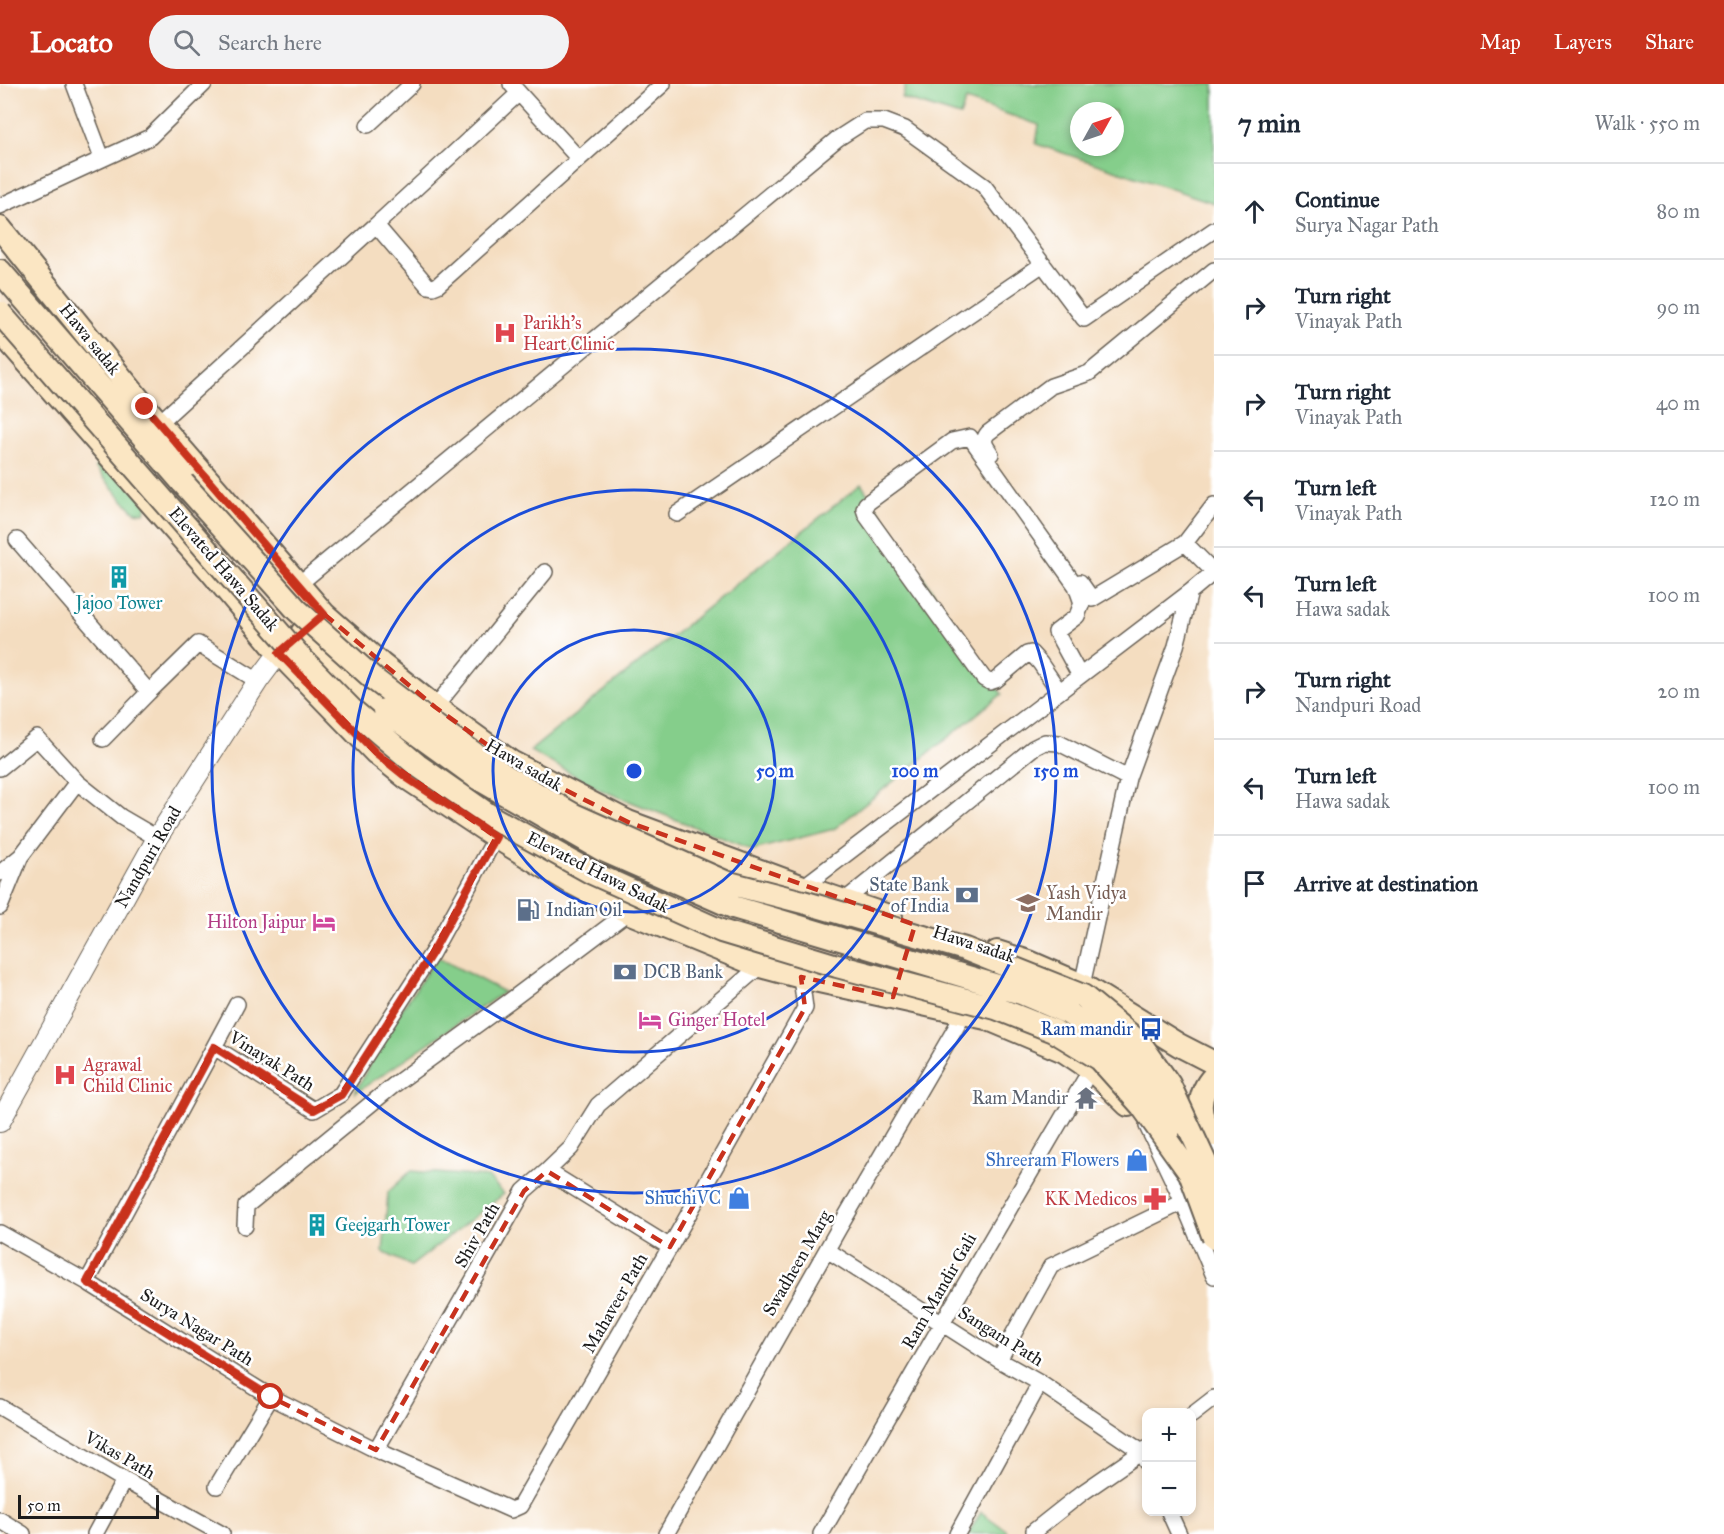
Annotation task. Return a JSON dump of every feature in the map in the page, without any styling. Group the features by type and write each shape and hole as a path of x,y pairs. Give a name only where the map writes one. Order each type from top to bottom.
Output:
{"main road":[{"name":"Hawa sadak","path":"0,228 159,423 324,614 435,707 511,762 628,822 803,887 1029,962 1082,985 1179,1046 1214,1063"},
{"name":"Elevated Hawa Sadak","path":"0,271 183,483 297,610 375,680 438,728 506,776 574,815 725,882 965,949 1083,996 1140,1042 1169,1084 1206,1164 1214,1191"},
{"name":"Elevated Hawa Sadak","path":"0,328 302,659 352,710 417,765 494,818 582,867 721,931 837,966 996,1008 1054,1031 1100,1059 1142,1106 1190,1173 1214,1238"},
{"path":"0,328 279,653 376,753 407,778 496,837 570,882 627,912 760,966 965,1012 986,1018 1064,1051 1091,1069 1146,1123 1210,1134 1200,1107 1202,1095 1214,1076"},
{"path":"302,633 384,710 479,779 614,855 733,907 1021,993 1068,1013 1111,1042 1152,1088 1190,1173"},
{"path":"893,997 915,925"}],"street":[{"path":"74,84 102,158"},
{"path":"0,206 150,137 204,84"},
{"path":"368,125 412,84"},
{"path":"376,225 425,284 433,287 438,285 663,84"},
{"path":"159,423 376,225 515,88 579,159"},
{"path":"299,584 837,139 865,121 884,121 905,129 984,186 1084,319 1214,230"},
{"path":"677,514 1043,264"},
{"path":"1214,270 1089,373 1051,386 984,438 984,444 1092,599 1185,543 1214,505"},
{"path":"1059,691 1031,653 996,680 990,682 984,679 866,515 864,508 866,504 952,441 970,437 1076,586 1082,603 1077,616 1056,632 1080,676"},
{"path":"17,540 149,692"},
{"path":"803,887 1214,572 1185,543"},
{"path":"435,707 545,572"},
{"path":"1082,985 1128,778 1176,646 1190,592"},
{"name":"Nandpuri Road","path":"0,1122 157,838 258,681 279,653 324,614"},
{"path":"103,739 198,644 258,681"},
{"path":"0,768 36,738 76,782 121,817 157,838"},
{"path":"844,901 1033,748 1045,742 1059,743 1128,778"},
{"path":"0,907 21,856 76,782"},
{"name":"Vinayak Path","path":"87,1282 214,1047 314,1110 341,1095 432,953 496,837"},
{"path":"0,873 21,856"},
{"path":"245,1226 246,1206 385,1092 627,912"},
{"name":"Shiv Path","path":"376,1450 524,1191 571,1148 598,1105 760,966"},
{"name":"Mahaveer Path","path":"376,1450 511,1510 520,1506 805,1008 801,977"},
{"path":"214,1047 237,1004"},
{"name":"Swadheen Marg","path":"666,1534 965,1012"},
{"name":"Ram Mandir Gali","path":"822,1534 1091,1069"},
{"path":"1146,1123 1214,1276"},
{"path":"1210,1134 1214,1152"},
{"path":"547,1171 670,1247"},
{"path":"999,1360 1051,1266 1183,1202 1214,1213"},
{"name":"Surya Nagar Path","path":"0,1233 87,1282 271,1397 376,1450"},
{"name":"Sangam Path","path":"827,1250 943,1322 999,1360 1040,1383 1142,1452"},
{"path":"957,1534 1040,1383"},
{"path":"217,1486 271,1397"},
{"path":"1196,1411 1214,1398"},
{"name":"Vikas Path","path":"0,1407 222,1534"},
{"path":"1035,1534 1034,1530 1082,1493 1142,1456"},
{"path":"95,1534 124,1480"},
{"path":"1171,1516 1179,1534"},
{"path":"0,1520 23,1534"}],"highlighted area":[{"path":"324,614 435,707 511,762 628,822 915,925 893,997 801,977 805,1008 670,1247 547,1171 524,1191 376,1450 271,1397 87,1282 214,1047 314,1110 341,1094 432,953 496,837 376,753 279,653"}],"green space":[{"path":"906,84 1214,84 1214,203 1072,156 1124,156 1124,102 1070,102 1070,155 1036,144 1039,125 966,100 960,116 902,98"},
{"path":"106,458 147,505 144,513 135,512 95,467"},
{"path":"861,484 1002,694 834,829 753,850 601,790 530,751"},
{"path":"437,957 504,992 354,1094 390,1027"},
{"path":"411,1171 488,1177 504,1194 411,1266 383,1252 388,1192"},
{"path":"981,1512 1006,1530 1008,1534 968,1534"}],"place":[{"name":"Parikh's Heart Clinic","path":"505,333"},
{"name":"Jajoo Tower","path":"119,577"},
{"name":"State Bank of India","path":"967,895"},
{"name":"Yash Vidya Mandir","path":"1028,903"},
{"name":"Indian Oil","path":"528,910"},
{"name":"Hilton Jaipur","path":"324,922"},
{"name":"DCB Bank","path":"625,972"},
{"name":"Ginger Hotel","path":"650,1020"},
{"name":"Ram mandir","path":"1151,1029"},
{"name":"Agrawal Child Clinic","path":"65,1075"},
{"name":"Ram Mandir","path":"1086,1098"},
{"name":"Shreeram Flowers","path":"1137,1160"},
{"name":"ShuchiVC","path":"739,1198"},
{"name":"KK Medicos","path":"1155,1199"},
{"name":"Geejgarh Tower","path":"317,1225"}],"route":[{"path":"145,407 324,614 279,653 376,753 407,778 496,837 432,953 341,1095 314,1110 214,1047 87,1282 271,1397"}]}
